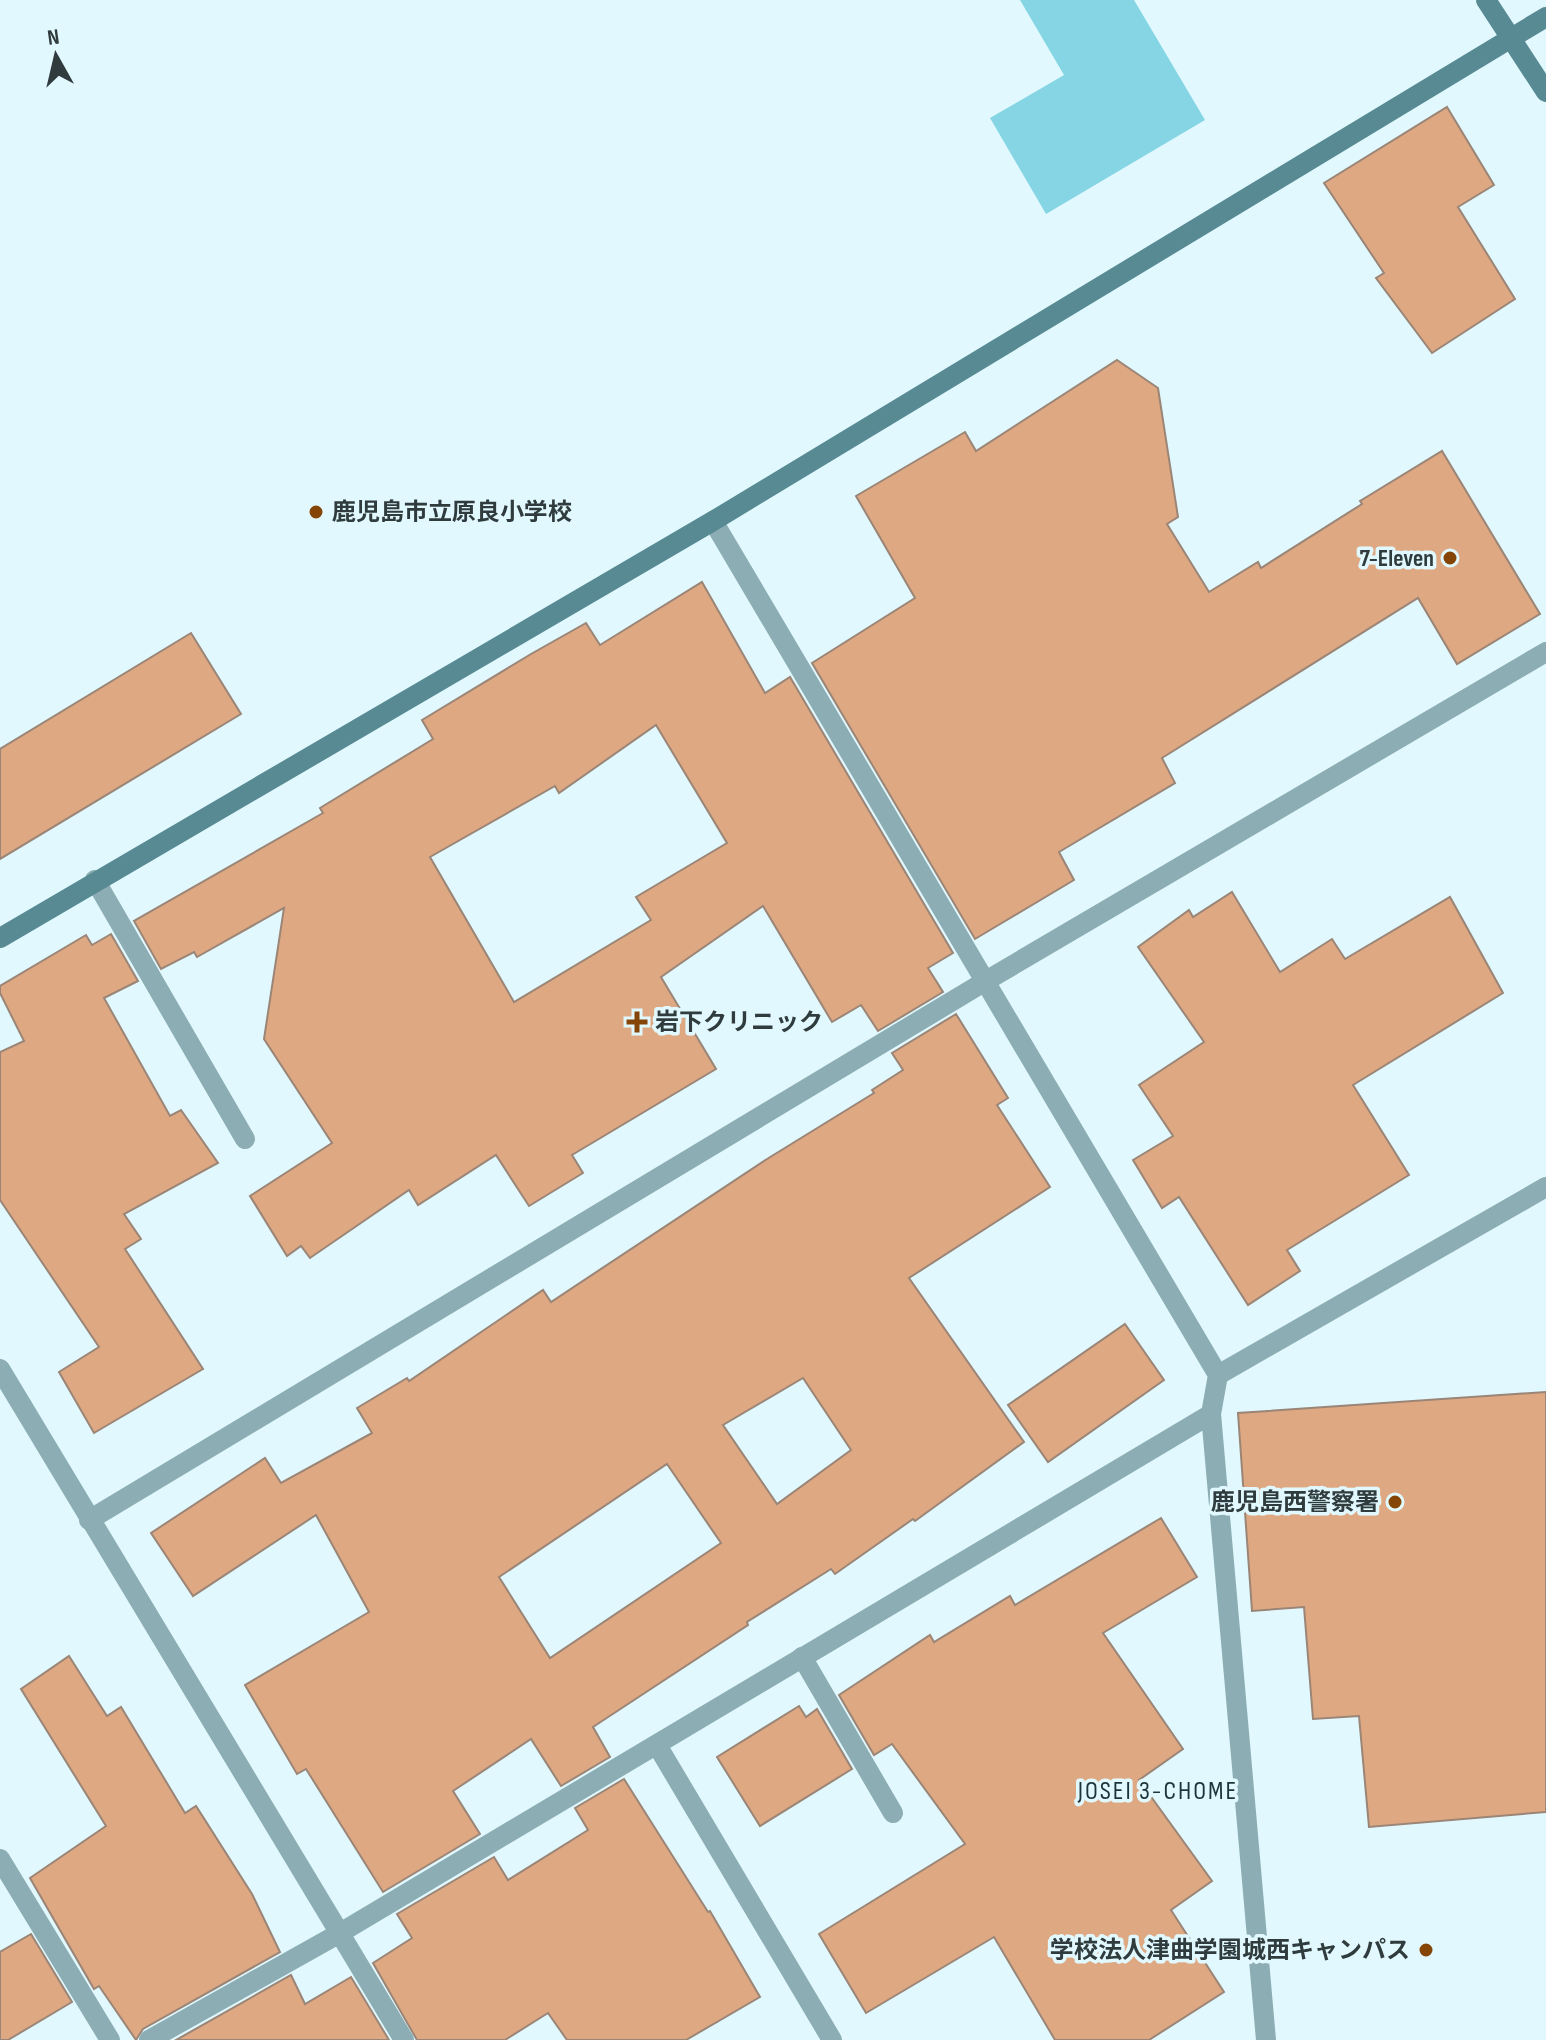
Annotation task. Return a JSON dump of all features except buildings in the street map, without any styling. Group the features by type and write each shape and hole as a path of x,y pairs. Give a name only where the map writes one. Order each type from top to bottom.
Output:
{"street":[{"path":"1486,0 1546,92"},
{"path":"0,938 713,521 1546,17"},
{"path":"713,521 1218,1375 1211,1414 1266,2040"},
{"path":"89,1520 984,982 1546,652"},
{"path":"95,880 245,1139"},
{"path":"1218,1375 1546,1187"},
{"path":"0,1369 404,2040"},
{"path":"149,2040 340,1933 1211,1414"},
{"path":"802,1657 893,1813"},
{"path":"657,1745 832,2040"},
{"path":"0,1859 110,2040"}],"water":[{"path":"1020,0 1134,0 1205,120 1046,214 990,118 1064,75"}],"place":[{"name":"鹿児島市立原良小学校","path":"316,512"},
{"name":"7-Eleven","path":"1450,558"},
{"name":"岩下クリニック","path":"637,1022"},
{"name":"鹿児島西警察署","path":"1395,1502"},
{"name":"学校法人津曲学園城西キャンパス","path":"1426,1950"}],"district":[{"name":"JOSEI 3-CHOME","path":"1158,1790"}]}
